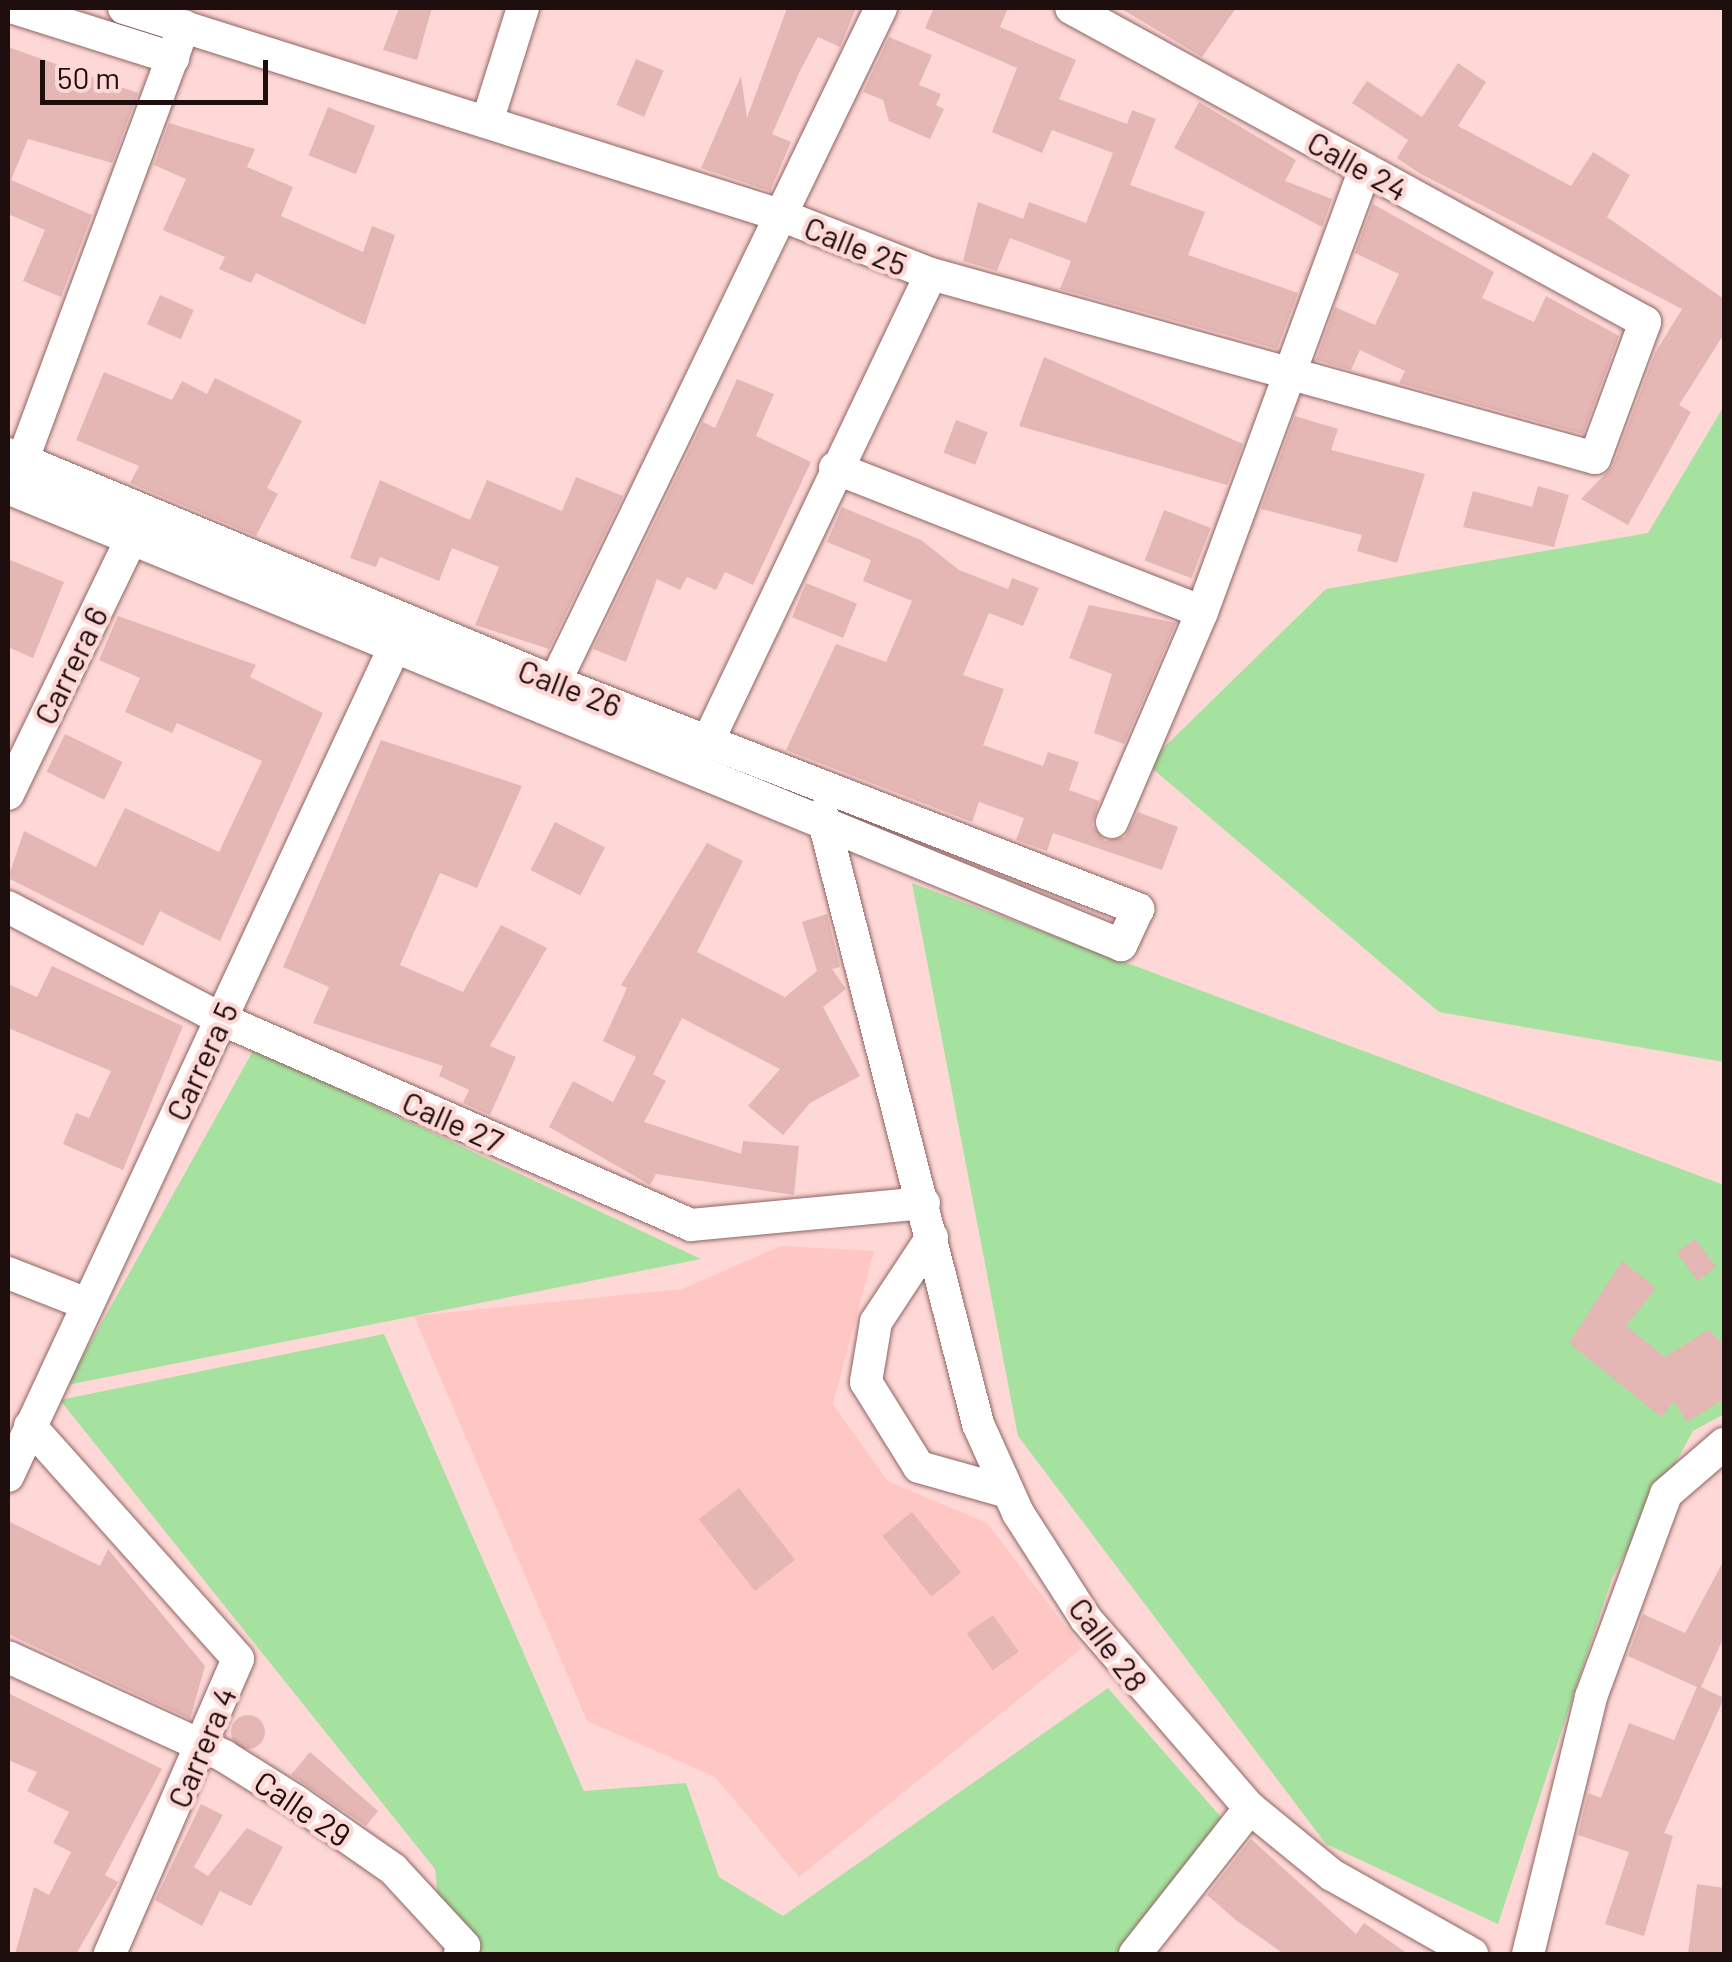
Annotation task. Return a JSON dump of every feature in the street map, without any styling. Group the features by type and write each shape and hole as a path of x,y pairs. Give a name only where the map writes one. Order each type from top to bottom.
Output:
{"street":[{"path":"14,8 173,58"},
{"name":"Calle 25","path":"124,8 783,216 931,274 1595,458"},
{"path":"486,122 523,8"},
{"path":"555,682 880,8"},
{"name":"Calle 24","path":"1071,8 1645,322 1595,458"},
{"path":"13,467 184,26"},
{"path":"1112,822 1202,612 1365,168"},
{"path":"709,738 931,274"},
{"name":"Calle 26","path":"13,467 1138,909 1121,944 825,826 132,536 13,467"},
{"path":"835,468 1202,612"},
{"name":"Carrera 6","path":"8,794 132,536"},
{"name":"Carrera 5","path":"8,1476 396,646"},
{"name":"Calle 28","path":"812,780 978,1424 1008,1492 1086,1619 1250,1808 1332,1875 1472,1954"},
{"name":"Calle 27","path":"8,907 220,1019 691,1225 924,1203"},
{"path":"932,1238 876,1322 866,1382 919,1467 1008,1492"},
{"path":"8,1273 88,1304"},
{"name":"Carrera 4","path":"30,1426 238,1659 204,1747 110,1954"},
{"path":"1528,1954 1591,1697 1666,1494 1724,1444"},
{"name":"Calle 29","path":"8,1657 204,1747 393,1869 462,1950"},
{"path":"1136,1954 1250,1808"}],"shaded area":[{"path":"781,1246 874,1251 833,1404 888,1481 987,1523 1082,1648 799,1877 715,1777 587,1721 414,1316 682,1289"}],"green space":[{"path":"1724,406 1724,1062 1439,1012 1147,764 1326,589 1648,533"},
{"path":"912,883 1724,1185 1724,1414 1693,1431 1612,1578 1498,1924 1326,1844 1018,1436"},
{"path":"254,1049 701,1259 67,1385"},
{"path":"384,1334 584,1791 686,1783 719,1877 783,1916 1108,1688 1227,1824 1119,1954 444,1954 435,1869 60,1400"}],"building":[{"path":"399,8 432,8 417,60 383,50"},
{"path":"787,8 856,8 840,47 818,37 800,71 772,134 791,142 770,191 701,168 741,76 747,118"},
{"path":"934,8 1008,8 1000,27 1076,60 1059,99 1127,124 1132,110 1156,119 1130,185 1205,212 1188,255 1298,293 1277,349 1060,289 1071,261 1010,238 997,271 963,261 978,202 1023,219 1029,202 1086,223 1113,153 1052,130 1042,153 992,132 1017,68 925,28"},
{"path":"1120,8 1236,8 1202,57"},
{"path":"889,37 932,55 919,85 941,94 936,105 944,109 930,139 889,121 883,100 863,92"},
{"path":"8,47 138,93 112,163 28,139 11,180 92,215 61,297 23,281 45,230 8,214"},
{"path":"636,59 664,71 644,117 616,105"},
{"path":"1458,63 1486,82 1458,126 1571,186 1593,152 1630,175 1607,217 1724,299 1724,334 1679,405 1691,412 1628,525 1581,499 1613,466 1655,353 1682,309 1419,173 1397,158 1408,140 1352,103 1367,81 1422,117"},
{"path":"1199,102 1296,160 1285,181 1332,199 1322,227 1174,148"},
{"path":"328,107 375,126 356,174 309,155"},
{"path":"169,123 255,149 247,167 293,187 281,216 363,252 372,226 395,235 365,325 256,273 251,283 219,269 225,257 163,230 186,179 154,165"},
{"path":"1373,204 1494,272 1482,298 1534,322 1546,296 1619,336 1583,434 1399,383 1405,371 1360,350 1351,370 1316,360 1335,307 1375,325 1399,274 1355,253"},
{"path":"160,295 194,310 181,339 147,324"},
{"path":"1044,357 1243,444 1227,485 1019,426"},
{"path":"104,372 172,400 182,381 207,394 215,378 302,421 267,488 278,494 256,536 130,483 139,466 76,440"},
{"path":"737,379 774,394 756,436 811,462 753,585 725,572 716,590 687,577 680,590 657,579 626,662 593,649 703,422 715,428"},
{"path":"1295,416 1338,429 1331,450 1425,474 1397,563 1357,551 1362,535 1261,509"},
{"path":"956,420 988,432 975,465 943,453"},
{"path":"576,477 623,496 549,649 475,625 499,567 452,548 439,581 380,557 376,567 350,558 380,480 470,520 487,480 562,511"},
{"path":"1538,486 1569,495 1554,547 1463,527 1473,491 1532,507"},
{"path":"842,507 921,540 959,570 1008,589 1012,578 1039,588 1023,626 989,613 963,675 1004,689 983,745 1043,766 1048,752 1079,762 1069,790 1099,801 1092,825 1105,841 1125,837 1138,812 1178,827 1162,870 1053,833 1047,851 1016,840 1024,818 979,802 972,822 786,750 836,644 886,662 912,601 863,581 871,560 827,542"},
{"path":"1164,510 1211,528 1191,578 1145,560"},
{"path":"8,559 64,582 33,658 8,647"},
{"path":"806,583 857,604 843,638 792,617"},
{"path":"1089,605 1176,623 1124,744 1094,733 1112,674 1069,658"},
{"path":"118,616 256,665 250,677 323,713 220,941 160,911 143,946 8,878 24,831 96,867 125,808 219,852 262,761 177,723 172,733 125,712 140,678 99,660"},
{"path":"65,734 123,762 104,800 47,772"},
{"path":"381,740 522,786 477,888 440,873 400,965 463,992 501,925 547,948 490,1046 516,1057 490,1115 463,1103 469,1090 439,1076 443,1066 313,1023 329,987 283,967"},
{"path":"555,822 605,847 580,896 530,870"},
{"path":"707,843 743,861 697,952 785,997 817,971 802,922 827,914 840,967 832,969 846,989 823,1007 860,1076 810,1103 783,1135 748,1106 780,1069 682,1018 653,1074 666,1081 644,1122 741,1154 743,1141 799,1146 794,1195 656,1174 650,1185 549,1127 573,1081 613,1102 636,1057 603,1041 627,988 621,985"},
{"path":"52,966 183,1026 123,1170 63,1144 76,1113 89,1118 111,1071 8,1028 8,984 37,997"},
{"path":"1695,1239 1716,1267 1698,1281 1677,1253"},
{"path":"1622,1261 1656,1288 1626,1326 1665,1357 1708,1330 1724,1344 1724,1399 1687,1422 1674,1401 1661,1417 1569,1343"},
{"path":"739,1488 795,1560 755,1591 699,1519"},
{"path":"912,1512 961,1573 932,1597 882,1536"},
{"path":"8,1521 100,1566 108,1549 205,1666 190,1719 8,1634"},
{"path":"1724,1560 1724,1637 1701,1687 1724,1698 1664,1833 1673,1836 1644,1936 1605,1924 1629,1852 1578,1835 1588,1793 1601,1798 1629,1723 1674,1740 1697,1687 1628,1656 1643,1614 1685,1633"},
{"path":"993,1615 1019,1652 993,1670 967,1633"},
{"path":"8,1693 162,1769 105,1875 118,1882 76,1954 15,1954 34,1887 49,1895 71,1852 53,1843 69,1812 27,1791 37,1772 8,1760"},
{"path":"248,1715 260,1720 265,1732 260,1744 248,1749 236,1744 231,1732 236,1720"},
{"path":"310,1752 378,1811 366,1826 291,1775"},
{"path":"201,1804 223,1815 194,1867 208,1876 247,1828 283,1847 251,1906 220,1891 202,1926 155,1900"},
{"path":"1251,1839 1356,1934 1364,1923 1408,1954 1284,1954 1237,1921 1207,1895"},
{"path":"1697,1884 1724,1888 1724,1954 1688,1954"}]}
